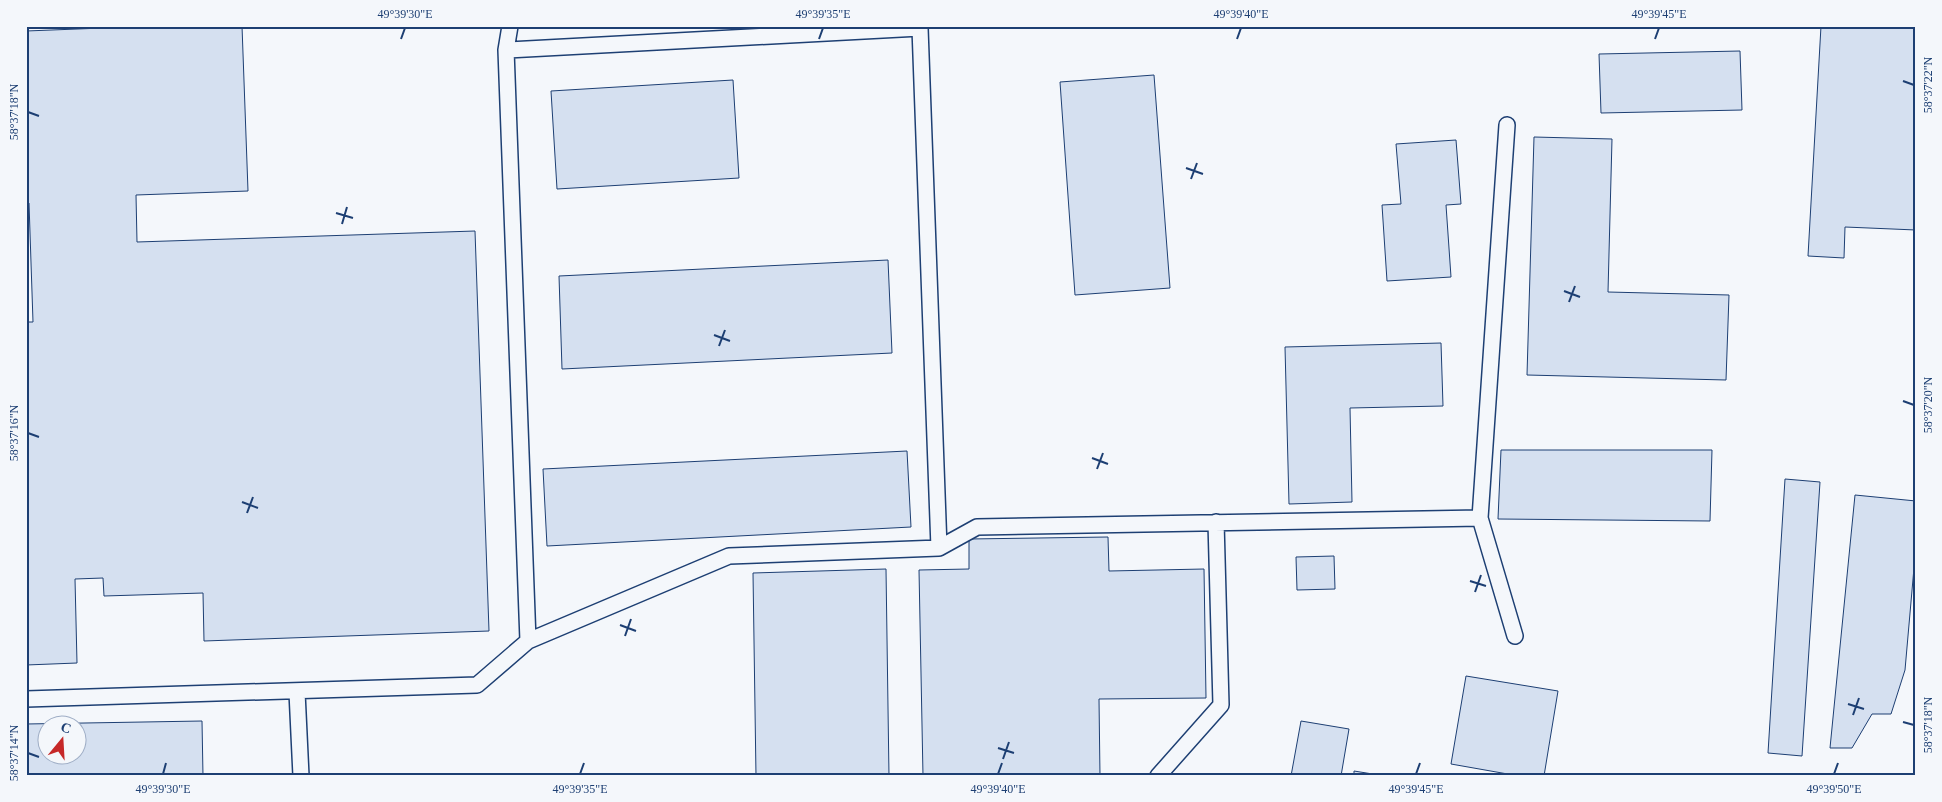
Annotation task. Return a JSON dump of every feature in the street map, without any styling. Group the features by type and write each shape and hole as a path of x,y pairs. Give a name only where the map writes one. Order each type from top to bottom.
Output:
{"lane":[{"path":"510,26 506,50 528,641"},
{"path":"506,50 920,27 939,548"},
{"path":"1507,125 1480,518 1515,636"},
{"path":"26,699 477,686 528,641 729,556 939,548 977,527 1480,518"},
{"path":"1158,776 1221,705 1216,522"},
{"path":"297,692 301,776"}],"building":[{"path":"154,26 242,26 248,191 136,195 137,242 475,231 489,631 204,641 203,593 104,596 103,578 75,579 77,663 26,665 26,322 33,322 29,203 26,203 26,31"},
{"path":"1821,26 1916,26 1916,230 1845,227 1844,258 1808,256"},
{"path":"1740,51 1742,110 1601,113 1599,54"},
{"path":"1154,75 1170,288 1075,295 1060,82"},
{"path":"733,80 739,178 557,189 551,91"},
{"path":"1534,137 1612,139 1608,292 1729,295 1726,380 1527,375"},
{"path":"1456,140 1461,204 1446,205 1451,277 1387,281 1382,205 1401,204 1396,144"},
{"path":"888,260 892,353 562,369 559,276"},
{"path":"1441,343 1443,406 1350,408 1352,502 1289,504 1285,347"},
{"path":"1501,450 1712,450 1710,521 1498,519"},
{"path":"907,451 911,527 547,546 543,469"},
{"path":"1785,479 1820,482 1802,756 1768,753"},
{"path":"1855,495 1916,501 1916,545 1905,670 1891,714 1872,714 1852,748 1830,748"},
{"path":"1108,537 1109,571 1204,569 1206,698 1099,699 1100,776 923,776 919,570 969,569 969,539"},
{"path":"1334,556 1335,589 1297,590 1296,557"},
{"path":"886,569 889,776 756,776 753,573"},
{"path":"1466,676 1558,691 1544,776 1519,776 1451,764"},
{"path":"202,721 203,776 26,776 26,724 38,724 38,764 88,764 88,723"},
{"path":"1301,721 1349,729 1341,776 1291,776"},
{"path":"1354,771 1385,776 1354,776"}]}
